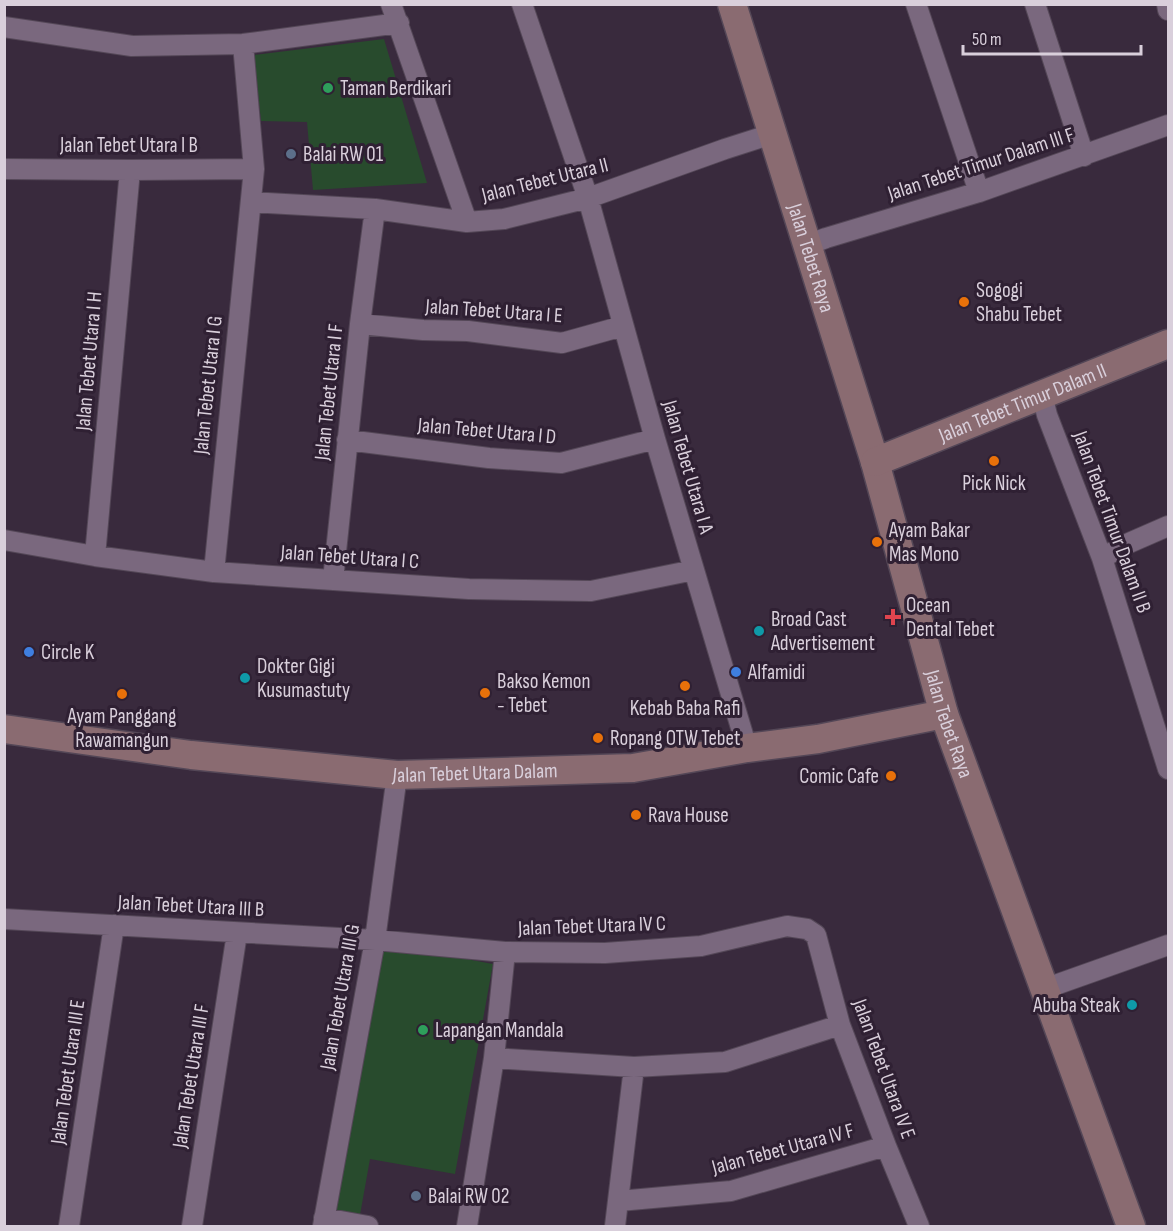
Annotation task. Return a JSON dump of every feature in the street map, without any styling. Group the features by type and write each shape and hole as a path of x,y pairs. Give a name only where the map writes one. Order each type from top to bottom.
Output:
{"main road":[{"name":"Jalan Tebet Raya","path":"732,4 875,462 944,714 1131,1227"},
{"name":"Jalan Tebet Timur Dalam II","path":"875,462 1168,344"},
{"name":"Jalan Tebet Utara Dalam","path":"4,729 191,755 397,775 633,768 747,748 818,739 944,714"}],"street":[{"path":"391,4 467,222"},
{"name":"Jalan Tebet Utara I A","path":"522,4 588,198 655,439 747,748"},
{"path":"916,4 979,192"},
{"path":"1035,4 1084,156"},
{"path":"1167,4 1168,10"},
{"path":"4,27 132,46 243,44 399,23"},
{"name":"Jalan Tebet Utara I G","path":"214,572 254,169 243,44"},
{"name":"Jalan Tebet Timur Dalam III F","path":"807,245 979,192 1168,125"},
{"name":"Jalan Tebet Utara II","path":"251,202 375,209 467,222 504,219 588,198 772,134"},
{"name":"Jalan Tebet Utara I B","path":"4,169 254,169"},
{"name":"Jalan Tebet Utara I H","path":"95,556 130,170"},
{"name":"Jalan Tebet Utara I F","path":"333,580 360,324 375,209"},
{"name":"Jalan Tebet Utara I E","path":"360,324 423,330 468,331 562,343 623,326"},
{"name":"Jalan Tebet Timur Dalam II B","path":"1042,396 1047,415 1102,558 1168,769"},
{"name":"Jalan Tebet Utara I D","path":"348,440 489,458 561,463 655,439"},
{"path":"1102,558 1168,526"},
{"name":"Jalan Tebet Utara I C","path":"4,540 95,556 214,572 469,589 591,591 693,570"},
{"name":"Jalan Tebet Utara III G","path":"324,1222 375,940 397,775"},
{"name":"Jalan Tebet Utara III B","path":"4,919 375,940"},
{"name":"Jalan Tebet Utara III E","path":"69,1227 114,925"},
{"name":"Jalan Tebet Utara IV C","path":"375,940 505,952 605,953 701,946 787,926 807,929"},
{"name":"Jalan Tebet Utara IV E","path":"807,929 816,935 840,1025 919,1227"},
{"name":"Jalan Tebet Utara III F","path":"192,1227 237,933"},
{"path":"1044,989 1168,945"},
{"path":"467,1227 494,1058 505,952"},
{"path":"494,1058 634,1067 724,1062 840,1025"},
{"path":"615,1227 634,1067"},
{"name":"Jalan Tebet Utara IV F","path":"619,1201 731,1191 886,1146"},
{"path":"324,1222 368,1227"}],"green space":[{"name":"Taman Berdikari","path":"384,39 427,183 313,190 307,122 261,121 254,55"},
{"name":"Lapangan Mandala","path":"380,943 493,964 455,1174 370,1159 360,1215 332,1210"}],"place":[{"name":"Taman Berdikari","path":"328,88"},
{"name":"Balai RW 01","path":"291,154"},
{"name":"Sogogi Shabu Tebet","path":"964,302"},
{"name":"Pick Nick","path":"994,461"},
{"name":"Ayam Bakar Mas Mono","path":"877,542"},
{"name":"Ocean Dental Tebet","path":"893,617"},
{"name":"Broad Cast Advertisement","path":"759,631"},
{"name":"Circle K","path":"29,652"},
{"name":"Alfamidi","path":"736,672"},
{"name":"Dokter Gigi Kusumastuty","path":"245,678"},
{"name":"Kebab Baba Rafi","path":"685,686"},
{"name":"Bakso Kemon - Tebet","path":"485,693"},
{"name":"Ayam Panggang Rawamangun","path":"122,694"},
{"name":"Ropang OTW Tebet","path":"598,738"},
{"name":"Comic Cafe","path":"891,776"},
{"name":"Rava House","path":"636,815"},
{"name":"Abuba Steak","path":"1132,1005"},
{"name":"Lapangan Mandala","path":"423,1030"},
{"name":"Balai RW 02","path":"416,1196"}]}
